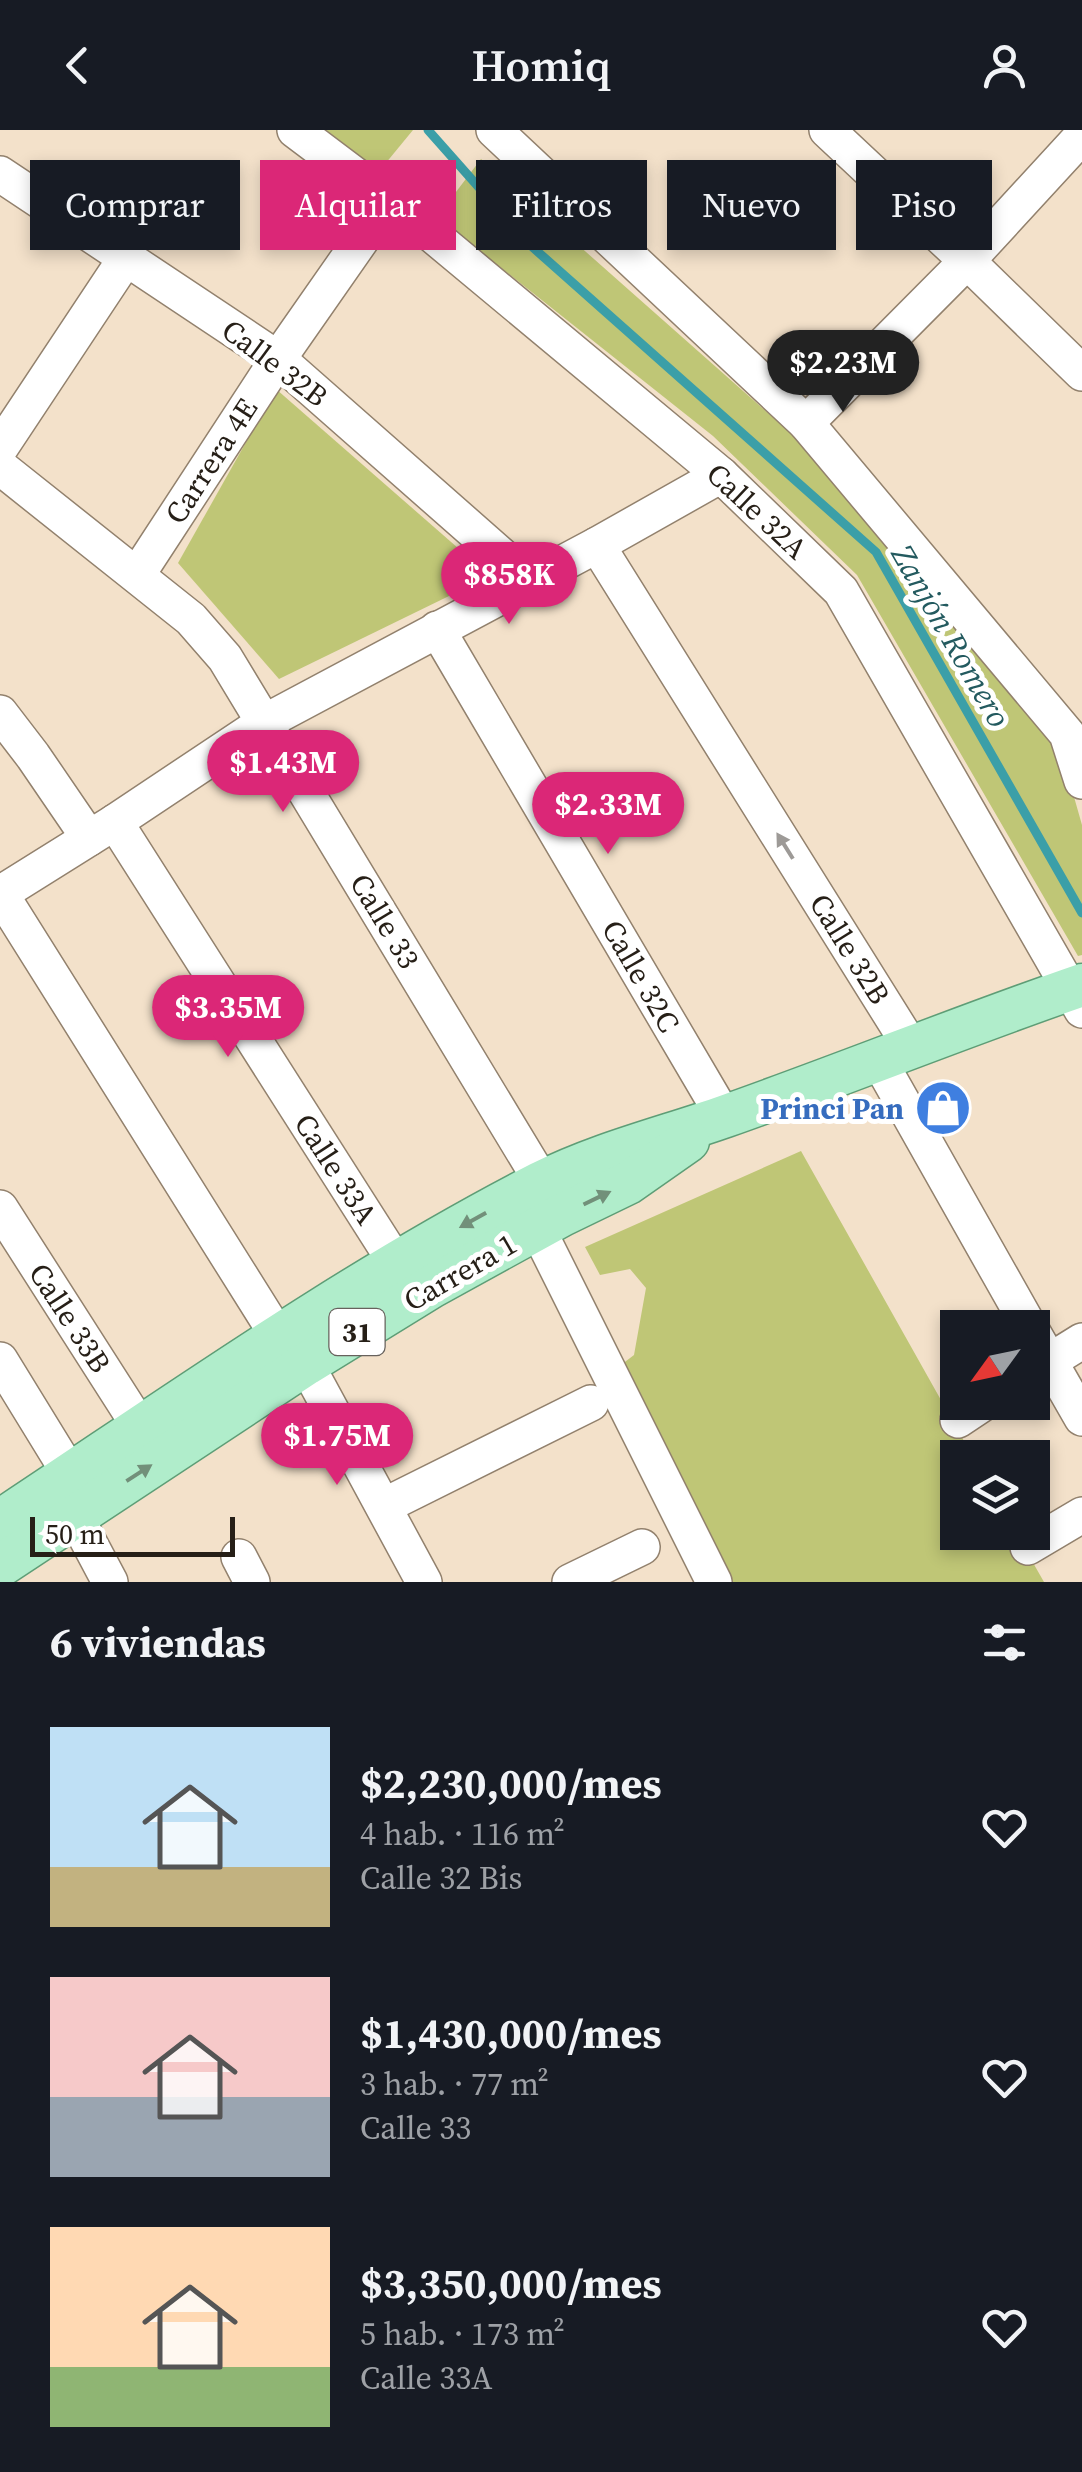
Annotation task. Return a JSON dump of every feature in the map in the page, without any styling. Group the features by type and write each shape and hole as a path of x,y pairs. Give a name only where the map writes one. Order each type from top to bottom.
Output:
{"main road":[{"name":"Carrera 1","path":"0,1521 73,1495 292,1350 396,1263 542,1182 616,1150 724,1117 895,1053 1077,993"},
{"name":"Carrera 1","path":"0,1566 140,1427 430,1286 628,1183 724,1117"}],"street":[{"name":"Calle 32A","path":"295,130 335,160"},
{"path":"494,130 806,423 1077,728 1082,781"},
{"path":"828,130 1082,374"},
{"path":"806,423 967,260 1082,136"},
{"name":"Calle 32B","path":"0,174 278,359 530,580"},
{"name":"Carrera 4E","path":"138,575 278,359 354,250"},
{"name":"Calle 32A","path":"449,250 721,475 841,591 1077,993"},
{"path":"0,448 126,258"},
{"name":"Calle 33","path":"0,467 138,575 191,620 225,658 542,1182"},
{"path":"424,1582 292,1350 0,894 265,722 721,475"},
{"name":"Calle 32B","path":"598,545 895,1053 1018,1310"},
{"name":"Calle 32C","path":"437,629 724,1117"},
{"name":"Calle 33A","path":"0,713 102,830 396,1263"},
{"name":"Calle 33B","path":"0,1208 140,1427"},
{"path":"537,1228 714,1582"},
{"path":"1050,1346 1082,1340"},
{"path":"0,1360 73,1495 110,1582"},
{"name":"Calle 32B","path":"1050,1369 1082,1418"},
{"path":"384,1506 592,1403"},
{"path":"1050,1535 1082,1515"},
{"path":"570,1582 642,1547"}],"green space":[{"path":"320,130 413,130 388,160 357,160"},
{"path":"476,166 476,248 456,232 456,192"},
{"path":"479,250 584,250 812,452 1053,723 1082,825 1082,955 1078,956 857,575 713,436"},
{"path":"276,389 490,576 279,679 178,563"},
{"path":"801,1151 940,1398 940,1420 952,1420 963,1440 940,1440 940,1550 1026,1550 1044,1582 722,1582 617,1368 634,1355 646,1288 630,1269 600,1275 585,1247"}],"waterway":[{"name":"Zanjón Romero","path":"428,130 529,244 876,552 1082,913"}],"place":[{"name":"Princi Pan","path":"943,1108"}]}
